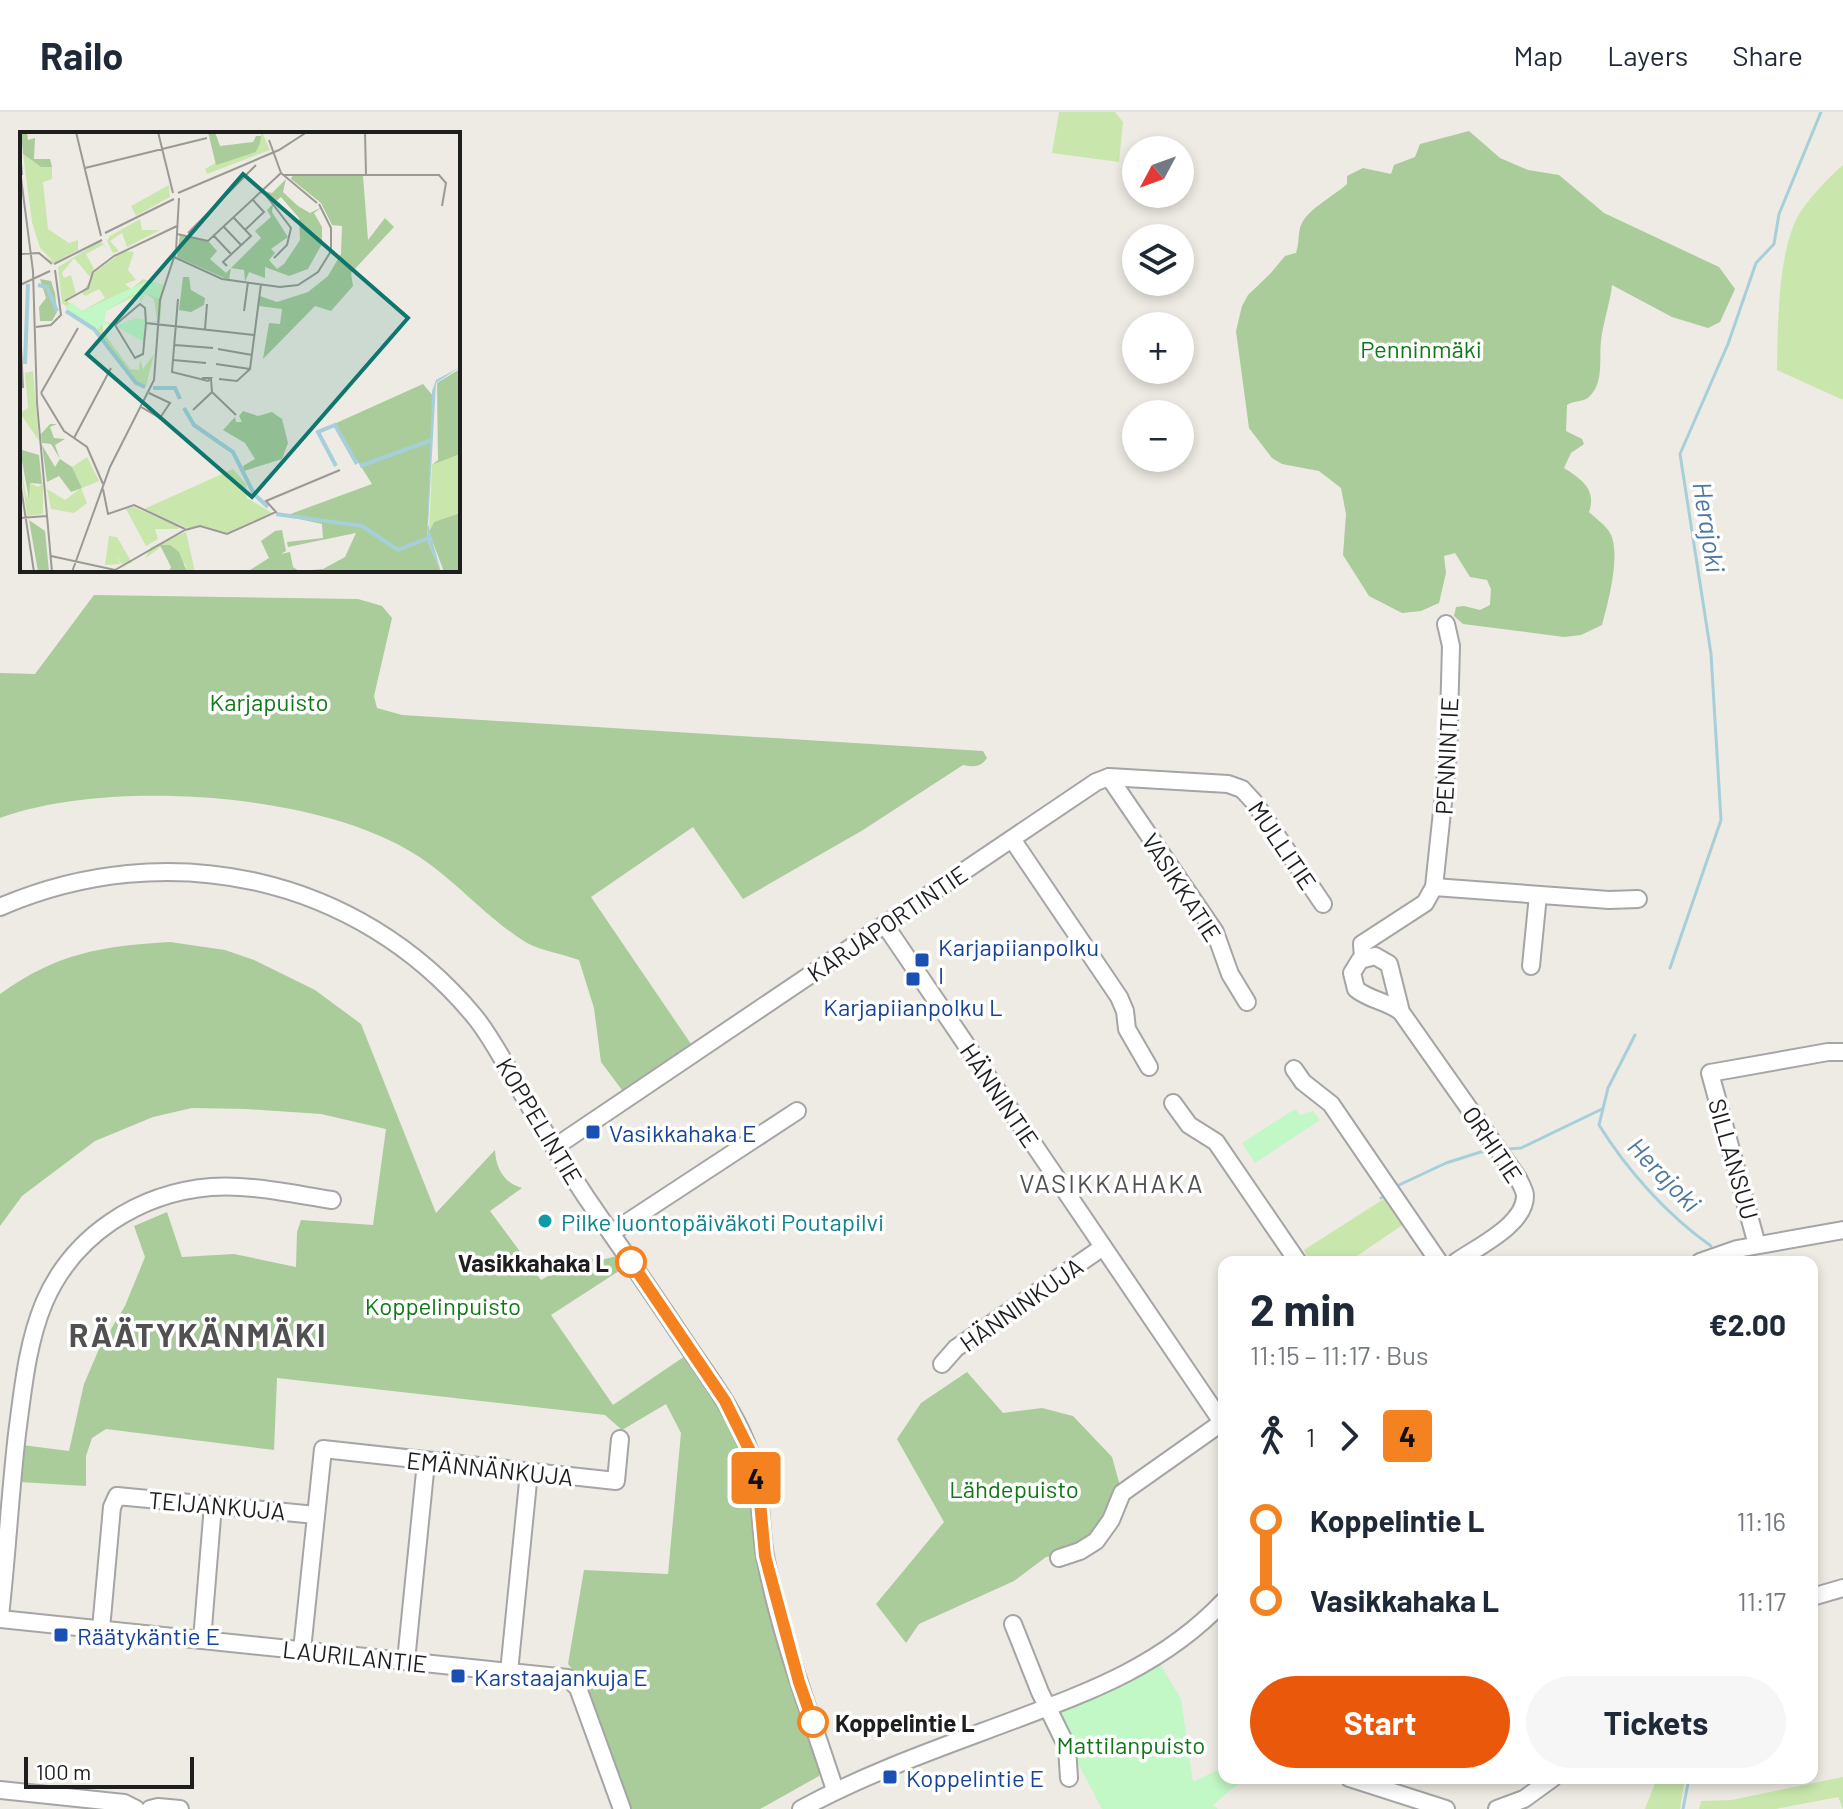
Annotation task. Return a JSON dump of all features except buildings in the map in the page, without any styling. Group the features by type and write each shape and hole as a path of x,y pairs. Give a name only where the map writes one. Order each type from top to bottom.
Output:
{"street":[{"name":"PENNINTIE","path":"1434,887 1448,755 1451,646 1446,624"},
{"name":"MULLITIE","path":"1109,777 1228,784 1242,789 1323,904"},
{"name":"KARJAPORTINTIE","path":"555,1147 1096,782 1109,777"},
{"name":"VASIKKATIE","path":"1109,777 1215,932 1230,974 1247,1002"},
{"path":"1012,839 1119,997 1125,1011 1127,1029 1149,1067"},
{"name":"KOPPELINTIE","path":"0,907 71,881 115,873 169,870 257,882 313,900 364,923 390,940 454,995 492,1040 555,1147 718,1391 751,1453 773,1591 835,1790"},
{"path":"1363,958 1362,944 1425,903 1434,887 1638,899"},
{"path":"1531,966 1538,895"},
{"name":"HÄNNINTIE","path":"885,925 1218,1416"},
{"name":"ORHITIE","path":"1401,1012 1389,964 1379,957 1363,958 1354,966 1352,973 1356,989 1401,1012 1518,1178 1525,1196 1521,1211 1513,1223 1465,1256"},
{"name":"SILLANSUU","path":"1757,1245 1710,1073 1843,1052"},
{"path":"1294,1069 1303,1082 1331,1104 1435,1256"},
{"path":"1173,1103 1189,1125 1216,1142 1294,1256"},
{"path":"611,1233 797,1111"},
{"path":"0,1617 25,1372 43,1305 70,1259 114,1219 161,1197 188,1190 238,1187 332,1200"},
{"path":"1720,1256 1757,1245 1843,1230"},
{"name":"HÄNNINKUJA","path":"942,1364 956,1348 1103,1247"},
{"path":"1059,1558 1080,1551 1096,1541 1111,1520 1122,1493 1218,1426"},
{"name":"EMÄNNÄNKUJA","path":"316,1515 323,1449 616,1481 620,1439"},
{"path":"406,1661 426,1462"},
{"path":"509,1672 529,1472"},
{"name":"TEIJANKUJA","path":"101,1629 112,1507 117,1496 316,1515"},
{"path":"202,1640 213,1505"},
{"path":"302,1650 316,1515"},
{"path":"1818,1595 1843,1588"},
{"path":"801,1809 835,1790 914,1758 1049,1709 1162,1655 1218,1607"},
{"name":"LAURILANTIE","path":"0,1617 568,1678 578,1688 622,1809"},
{"path":"1013,1624 1040,1692 1067,1747 1069,1778"},
{"path":"1368,1784 1446,1809"},
{"path":"1497,1809 1524,1799 1545,1784"},
{"path":"0,1790 124,1803 136,1809"},
{"path":"150,1809 180,1809"}],"green space":[{"path":"1059,112 1115,112 1123,122 1119,162 1052,153"},
{"name":"Penninmäki","path":"1469,131 1500,158 1528,170 1559,175 1604,213 1719,267 1735,289 1720,322 1708,328 1672,317 1612,285 1602,334 1597,384 1587,398 1567,405 1566,431 1582,439 1584,444 1571,453 1564,468 1586,486 1591,497 1589,512 1608,530 1614,549 1613,576 1602,625 1581,635 1564,637 1463,624 1454,616 1456,607 1480,610 1490,605 1491,589 1487,580 1470,577 1455,553 1444,556 1446,573 1439,603 1421,611 1402,613 1369,596 1343,555 1346,514 1341,488 1319,471 1282,464 1272,458 1249,428 1236,331 1248,295 1285,256 1296,253 1303,221 1347,184 1347,176 1363,168 1391,174 1394,165 1415,157 1420,144"},
{"path":"1843,165 1843,400 1777,370 1780,288 1787,245 1801,211"},
{"name":"Karjapuisto","path":"94,595 358,599 382,606 392,618 374,696 377,708 402,715 983,751 987,758 976,766 963,765 863,830 743,899 693,827 591,897 691,1044 622,1090 601,1062 594,1008 579,960 527,943 428,863 372,832 322,816 210,798 96,798 44,806 0,818 0,673 35,674"},
{"name":"Koppelinpuisto","path":"170,942 225,950 254,960 315,990 361,1024 436,1213 495,1150 502,1174 510,1183 522,1188 490,1211 541,1280 585,1256 597,1261 621,1255 626,1263 622,1269 551,1315 613,1405 688,1354 739,1441 819,1776 760,1809 627,1809 583,1683 568,1664 584,1570 668,1574 681,1433 666,1404 622,1430 605,1415 277,1378 274,1450 106,1429 92,1438 86,1456 86,1486 19,1482 22,1445 69,1451 84,1384 99,1349 125,1306 145,1257 134,1226 167,1212 182,1257 234,1254 296,1267 297,1232 301,1220 373,1225 386,1129 321,1114 192,1108 153,1117 95,1141 22,1196 0,1226 0,994 41,969 81,954"},
{"path":"1295,1109 1301,1115 1313,1111 1320,1120 1255,1163 1242,1143"},
{"path":"1390,1195 1407,1222 1357,1256 1307,1256 1304,1250"},
{"name":"Lähdepuisto","path":"967,1372 1003,1413 1042,1408 1073,1416 1112,1457 1122,1493 1080,1551 1046,1557 1014,1581 919,1624 906,1643 876,1604 944,1522 897,1439 921,1403"},
{"name":"Mattilanpuisto","path":"1160,1664 1181,1699 1193,1782 1218,1770 1218,1784 1238,1784 1213,1805 1218,1809 1102,1809 1056,1714 1119,1687"},
{"path":"1843,1777 1843,1809 1838,1797 1776,1809 1699,1809 1701,1801 1731,1800"},
{"path":"1655,1784 1684,1784 1680,1809 1645,1809"}],"waterway":[{"name":"Herajoki","path":"1670,968 1721,820 1711,654 1680,454 1728,344 1756,263 1774,244 1779,214 1821,112"},
{"name":"Herajoki","path":"1635,1035 1608,1088 1599,1125 1649,1191 1711,1246"},
{"path":"1508,1149 1521,1148 1602,1109"},
{"path":"1399,1185 1446,1163 1487,1150"},
{"name":"Herajoki","path":"1683,1809 1688,1784"}],"bus line":[{"name":"4","path":"631,1262 725,1401 751,1453 773,1591 813,1722"}],"place":[{"name":"Karjapiianpolku I","path":"922,960"},
{"name":"Karjapiianpolku L","path":"913,979"},
{"name":"Vasikkahaka E","path":"593,1132"},
{"name":"Pilke luontopäiväkoti Poutapilvi","path":"545,1221"},
{"name":"Vasikkahaka L","path":"631,1262"},
{"name":"Räätykäntie E","path":"61,1635"},
{"name":"Karstaajankuja E","path":"458,1676"},
{"name":"Koppelintie L","path":"813,1722"},
{"name":"Koppelintie E","path":"890,1777"}],"district":[{"name":"VASIKKAHAKA","path":"1112,1182"},
{"name":"RÄÄTYKÄNMÄKI","path":"198,1334"}]}
